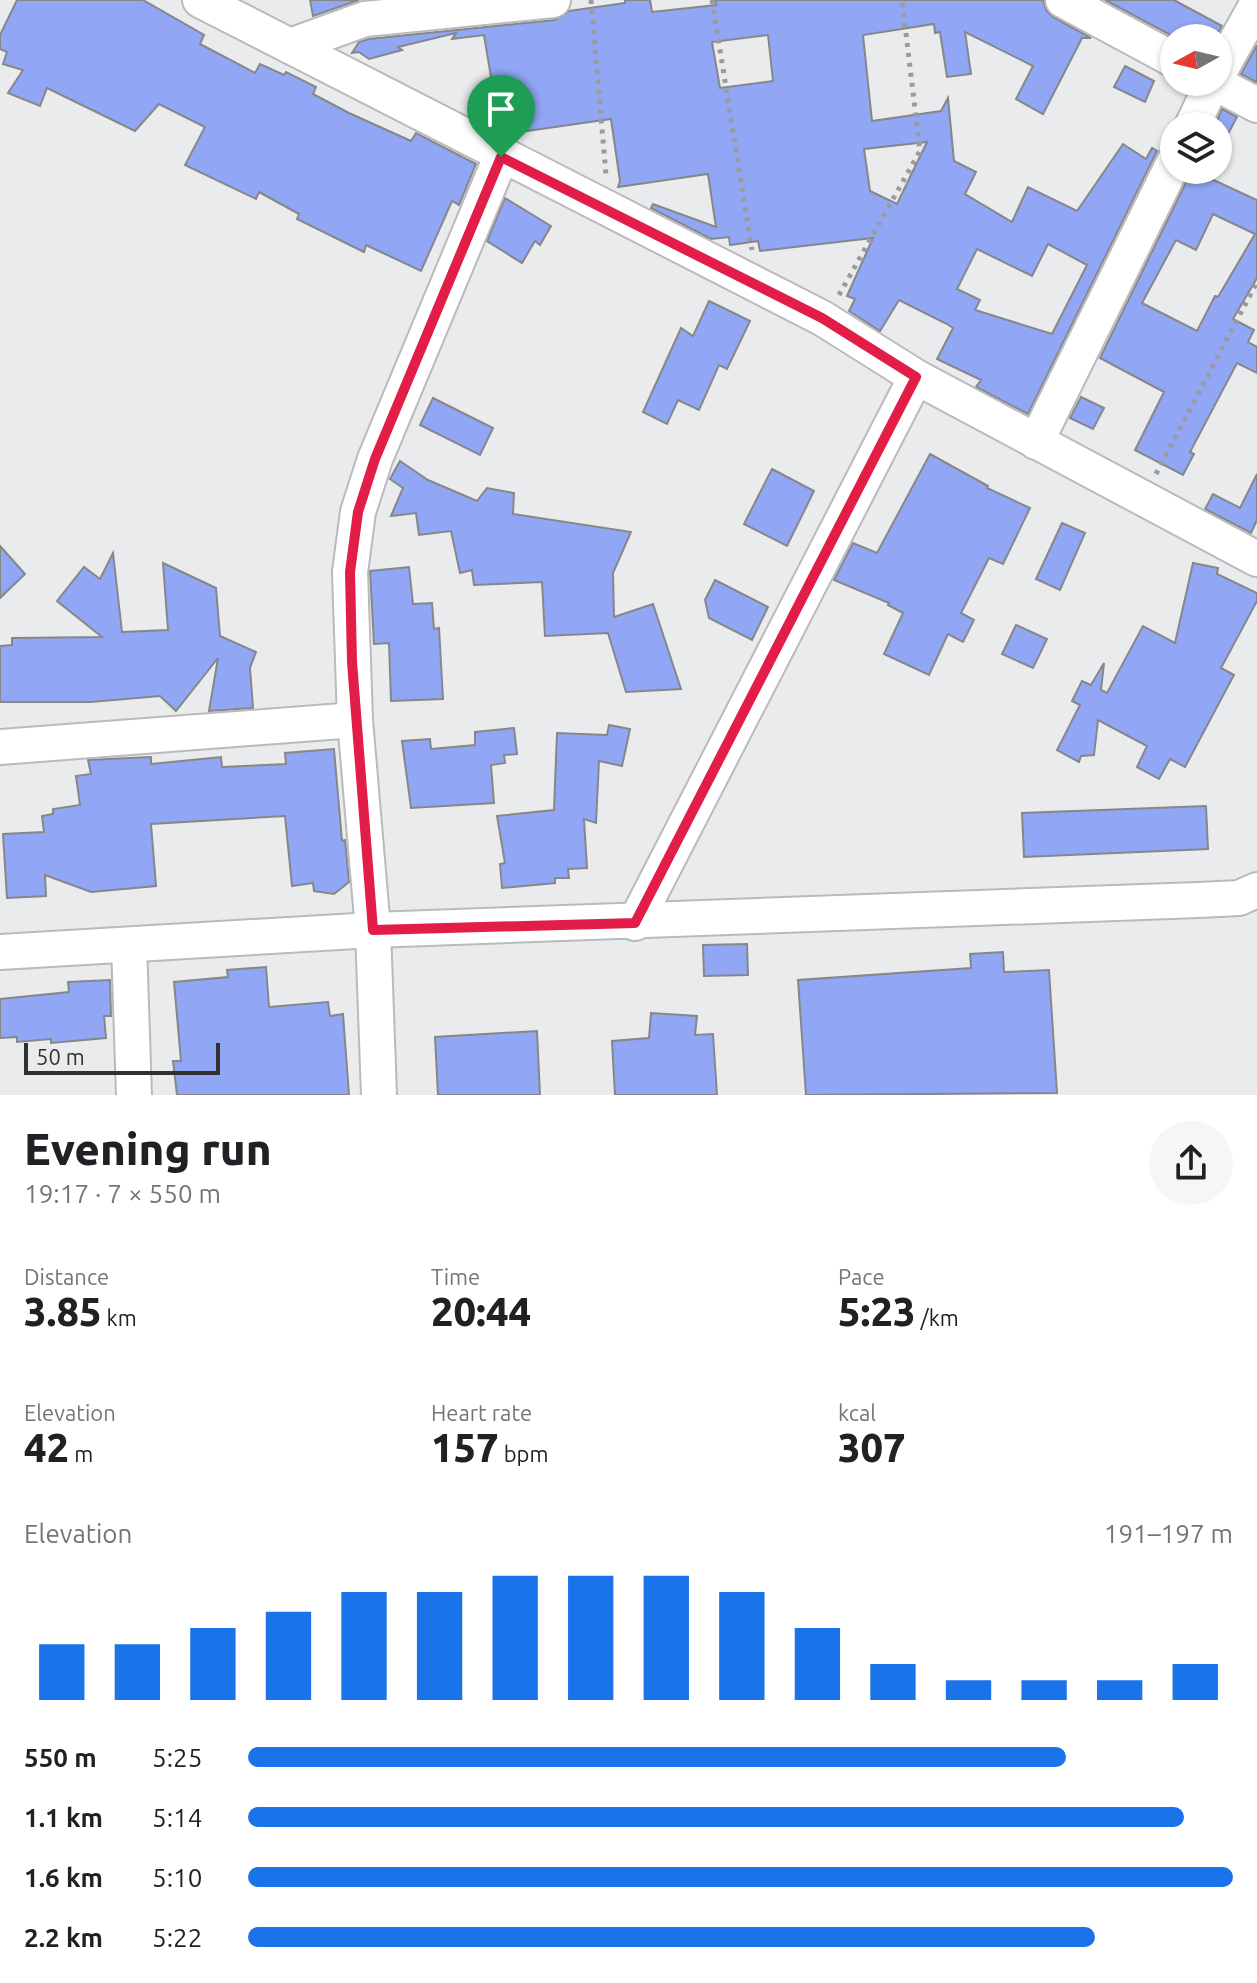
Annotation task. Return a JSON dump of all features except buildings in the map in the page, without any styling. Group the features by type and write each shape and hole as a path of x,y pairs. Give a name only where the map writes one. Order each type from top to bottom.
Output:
{"street":[{"path":"200,0 501,157 825,320 916,377 1143,499 1255,554"},
{"path":"290,46 365,19 553,0"},
{"path":"1063,0 1160,52"},
{"path":"1232,49 1257,4"},
{"path":"1199,112 1213,82 1257,105"},
{"path":"379,1095 373,930 355,720 350,572 358,512 375,459 501,157"},
{"path":"1036,442 1163,184"},
{"path":"635,923 916,377"},
{"path":"0,747 355,720"},
{"path":"0,952 373,930 635,923 1239,898 1257,890"},
{"path":"129,945 134,1095"}],"path":[{"path":"591,0 610,211"},
{"path":"712,0 758,286"},
{"path":"825,320 920,151 902,0"},
{"path":"1143,499 1257,282"}],"route":[{"path":"501,157 822,318 916,377 635,923 373,930 352,662 350,572 358,512 375,459 501,157"}]}
